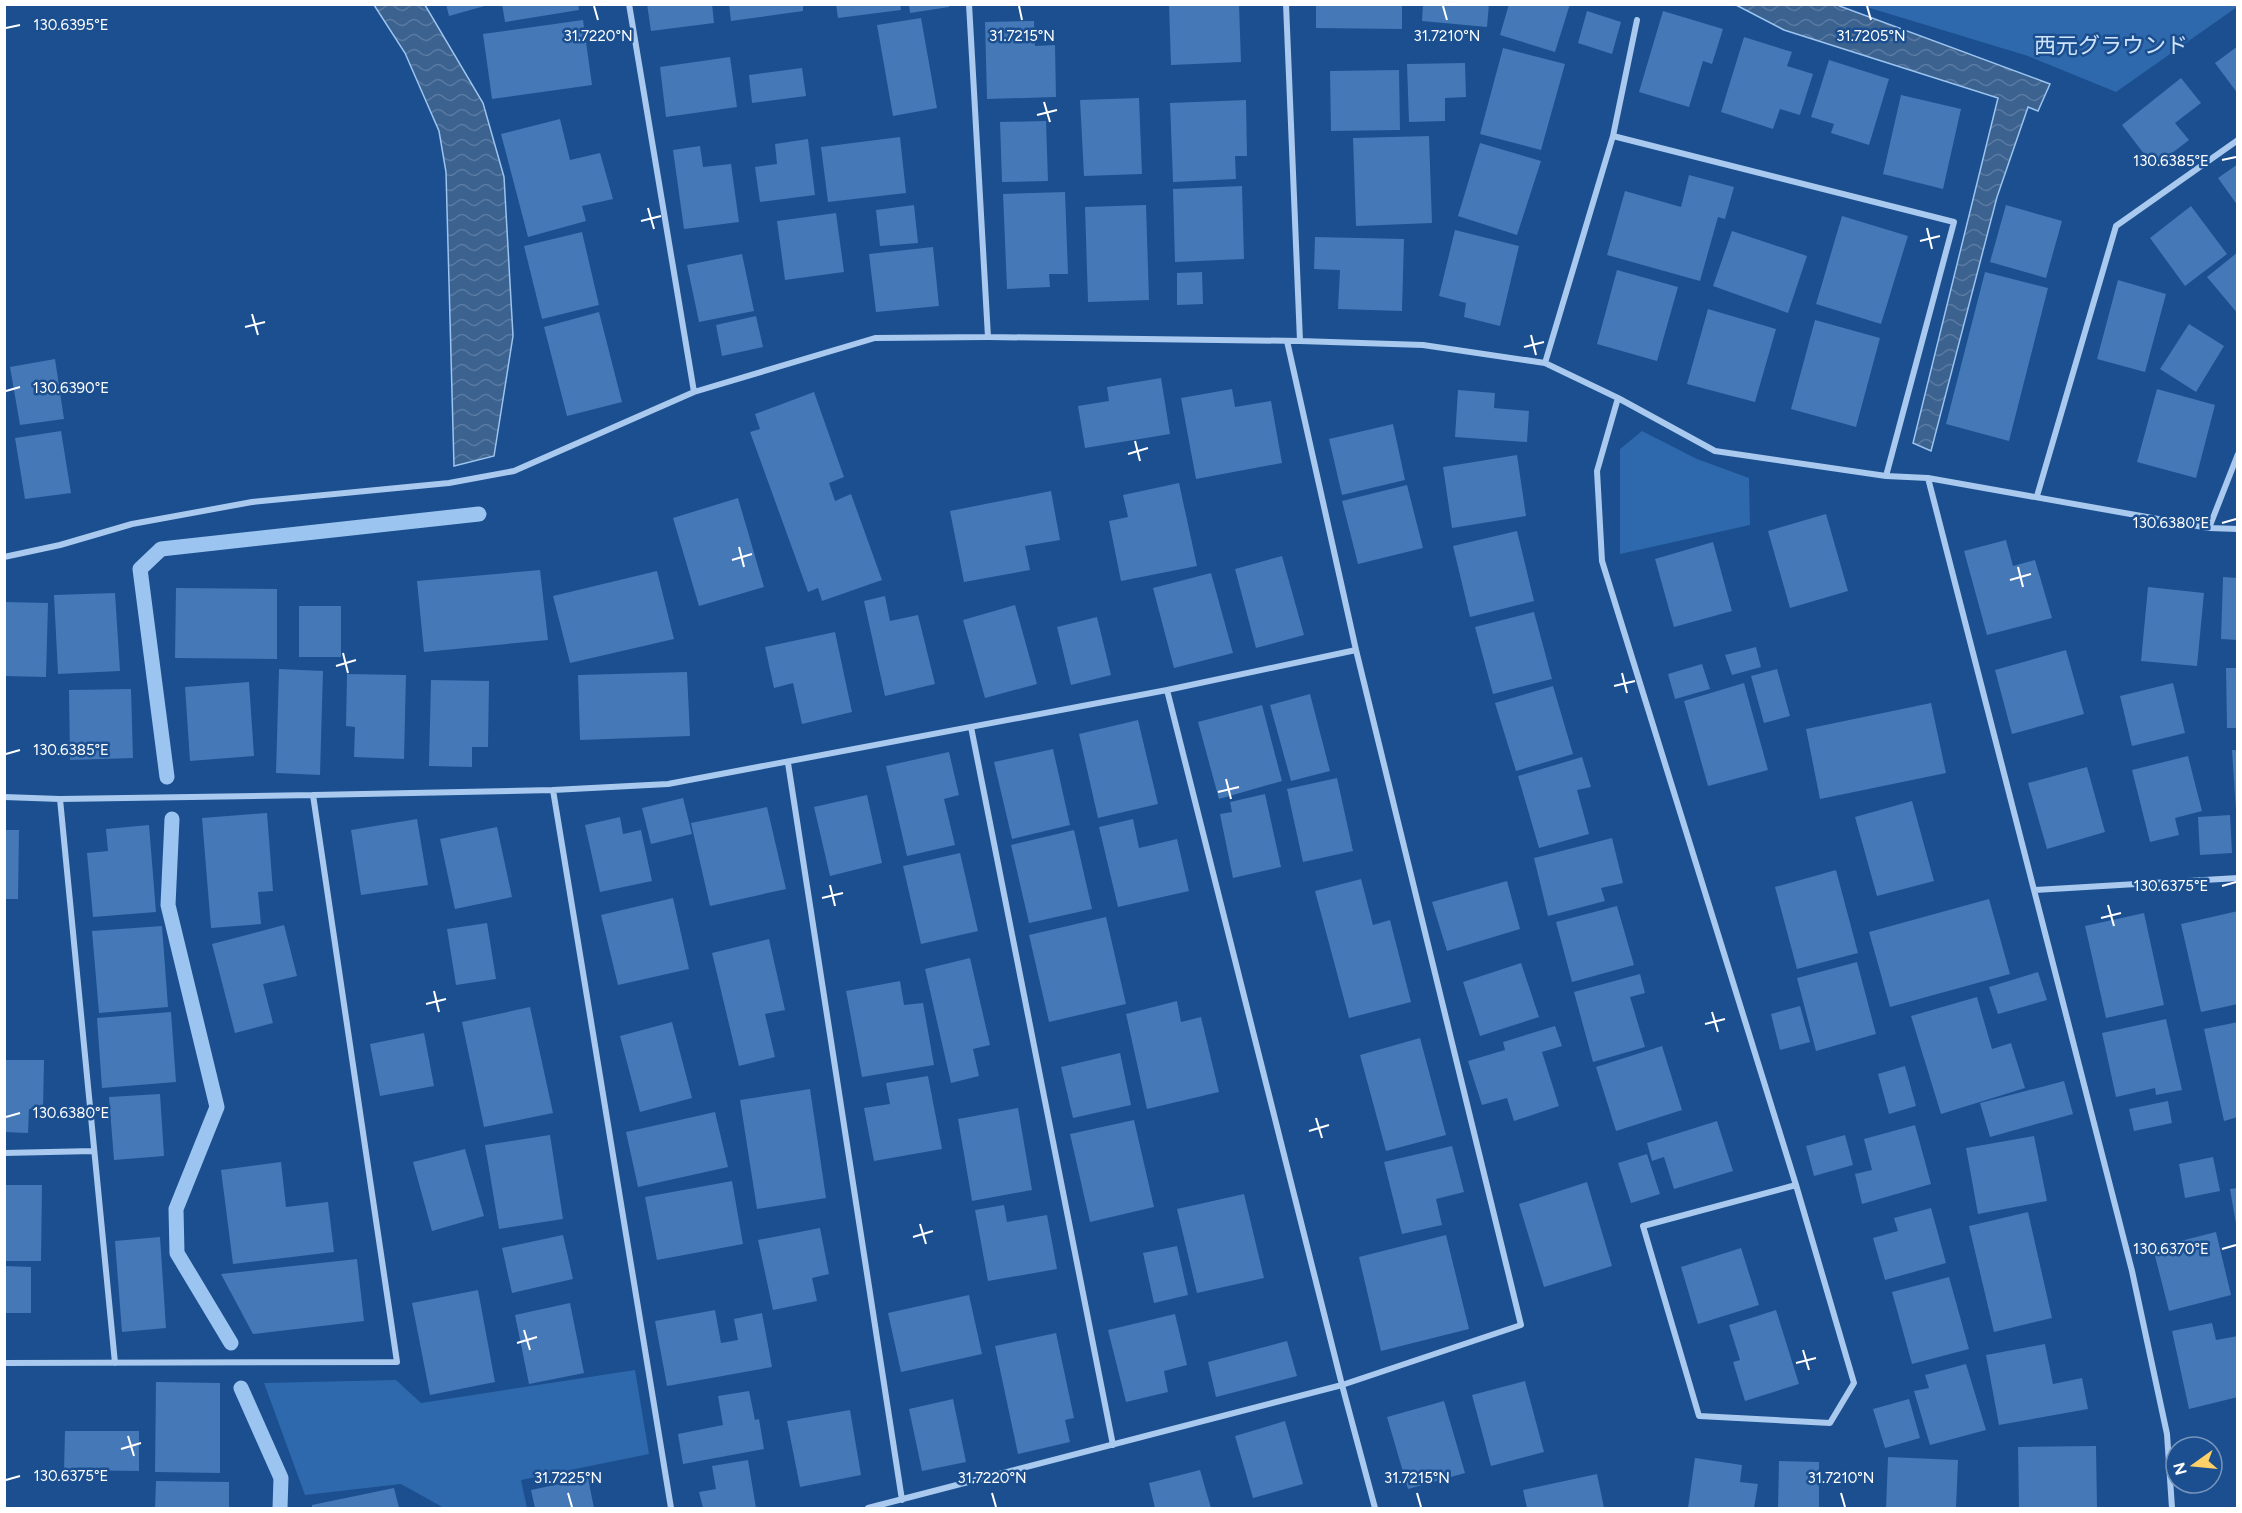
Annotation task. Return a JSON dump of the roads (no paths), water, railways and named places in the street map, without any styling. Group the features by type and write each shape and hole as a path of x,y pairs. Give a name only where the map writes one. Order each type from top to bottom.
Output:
{"street":[{"path":"629,4 694,392"},
{"path":"969,4 988,337"},
{"path":"1286,4 1300,341"},
{"path":"1545,363 1613,136 1637,20"},
{"path":"1613,136 1954,222 1886,476"},
{"path":"2037,496 2116,226 2238,140"},
{"path":"4,557 60,545 132,524 252,502 449,483 514,471 694,392 875,338 988,337 1423,345 1545,363 1618,398 1715,451 1886,476 1928,478 2209,528 2238,529"},
{"path":"868,1509 1342,1385 1521,1325 1356,650 1287,341"},
{"path":"1618,398 1597,471 1602,561 1796,1185 1854,1383 1830,1423 1700,1416 1643,1226 1796,1185"},
{"path":"2209,528 2238,454"},
{"path":"1928,478 2132,1271 2167,1434 2172,1509"},
{"path":"4,797 60,799 313,795 553,790 668,784 1167,690 1356,650"},
{"path":"1167,690 1375,1509"},
{"path":"971,727 1113,1445"},
{"path":"788,763 902,1500"},
{"path":"553,790 671,1509"},
{"path":"4,1363 397,1362 313,795"},
{"path":"60,799 115,1363"},
{"path":"2035,890 2238,878"},
{"path":"4,1153 94,1150"}],"water":[{"path":"374,5 425,5 483,103 504,177 513,336 494,456 454,466 446,172 439,131 405,53"},
{"path":"1736,5 1837,5 2050,84 2038,111 2028,107 1997,197 1931,451 1913,443 1998,98 1784,30"}],"waterway":[{"path":"167,777 140,569 161,549 479,514"},
{"path":"172,819 168,905 217,1107 176,1209 177,1253 231,1343"},
{"path":"241,1388 281,1478 280,1508"}],"park label":[{"name":"西元グラウンド","path":"2111,45"}]}
